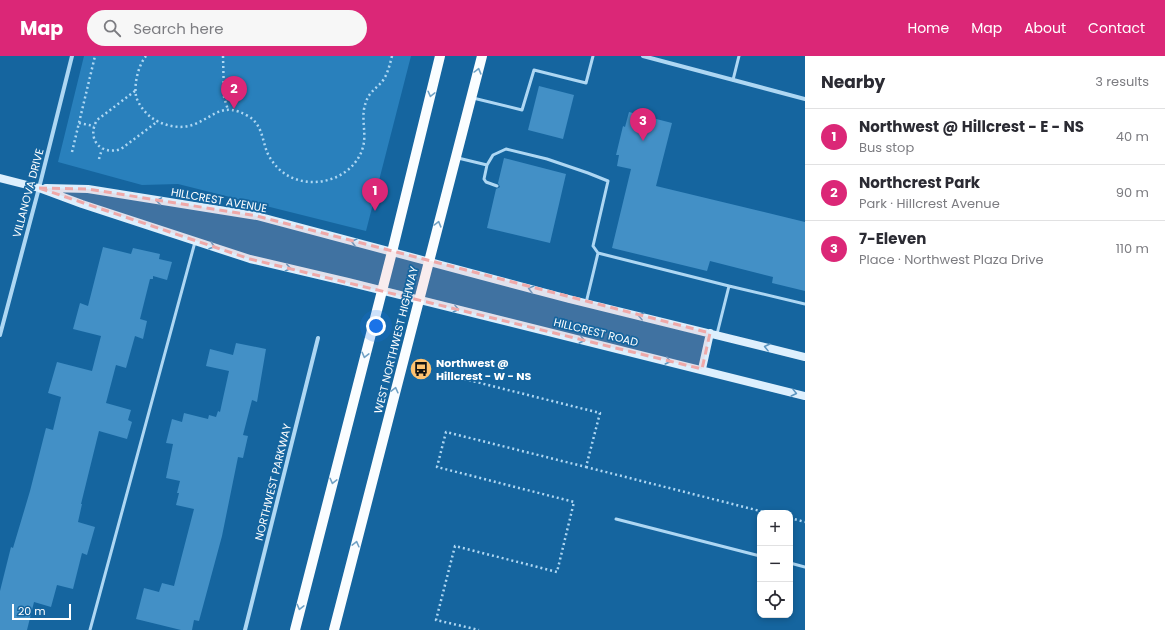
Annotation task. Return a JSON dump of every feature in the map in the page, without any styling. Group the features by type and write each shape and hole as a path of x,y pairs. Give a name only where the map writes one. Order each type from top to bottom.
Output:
{"main road":[{"path":"295,630 381,290 392,252 440,56"},
{"name":"WEST NORTHWEST HIGHWAY","path":"334,630 418,299 482,56"},
{"name":"HILLCREST AVENUE","path":"0,178 39,188 82,204 250,259 381,290"},
{"name":"HILLCREST AVENUE","path":"39,188 88,189 257,216 392,252"},
{"path":"392,252 585,303 805,357"},
{"name":"HILLCREST ROAD","path":"381,290 702,369 805,396"},
{"path":"702,369 713,334"}],"street":[{"name":"VILLANOVA DRIVE","path":"0,335 72,56"},
{"path":"643,56 805,99"},
{"name":"NORTHWEST PARKWAY","path":"245,630 318,338"}],"lane":[{"path":"470,98 522,110 534,70 586,83 593,56"},
{"path":"733,80 739,56"},
{"path":"497,186 486,182 484,179 487,165 493,155 506,150 547,159 588,173 608,181 593,246 598,253 805,304"},
{"path":"455,157 487,165"},
{"path":"90,630 196,241"},
{"path":"585,303 598,253"},
{"path":"713,334 729,286"},
{"path":"616,519 757,555"},
{"path":"793,564 805,567"}],"path":[{"path":"72,152 96,56"},
{"path":"146,56 139,70 135,91 137,100 150,116 170,126 182,127 195,124 216,112 228,110 239,112 250,117 258,126 263,136 267,153 277,168 291,178 308,183 325,182 342,175 354,163 363,148 365,130 363,112 366,101 373,89 384,79 390,66 392,56"},
{"path":"223,56 224,97 228,110"},
{"path":"135,91 101,116 94,126 94,139 102,149 115,151 121,149 158,121"},
{"path":"79,123 94,126"},
{"path":"99,159 102,149"},
{"path":"464,379 600,413 586,468"},
{"path":"479,630 436,620 455,546 556,572 574,502 438,467 446,432 757,510"},
{"path":"793,519 805,522"}],"highlighted area":[{"path":"39,188 88,189 257,216 710,333 702,369 250,259"}],"shaded area":[{"path":"84,56 411,56 366,231 178,184 142,185 58,162"}],"building":[{"path":"539,86 574,95 563,139 528,130"},
{"path":"629,112 672,123 656,186 805,222 805,291 772,283 773,277 710,261 707,271 612,248 631,169 617,166 619,155 616,155 623,126 625,127"},
{"path":"504,158 566,174 550,243 487,228 496,189 500,187 498,183"},
{"path":"103,247 131,254 133,248 160,254 159,259 172,262 167,280 153,276 153,279 150,279 140,319 147,321 143,339 135,336 126,368 116,365 106,403 131,410 128,420 132,422 127,439 99,431 78,522 95,527 87,555 82,553 73,589 57,585 51,607 34,602 27,630 0,630 0,591 11,547 13,548 30,491 46,428 53,430 61,397 48,393 57,362 92,371 101,336 73,329 80,303 88,306"},
{"path":"236,343 266,349 257,402 252,400 243,435 248,436 243,458 238,457 222,536 199,621 194,620 192,630 181,630 136,619 144,588 159,592 162,583 174,586 194,509 176,505 180,481 166,478 173,444 166,443 172,419 182,422 184,413 208,419 209,415 216,417 218,411 220,412 229,371 206,366 210,349 233,355"}],"place":[{"name":"Northcrest Park","path":"234,109"},
{"name":"7-Eleven","path":"643,141"},
{"name":"Northwest @ Hillcrest - E - NS","path":"375,211"},
{"name":"Northwest @ Hillcrest - W - NS","path":"421,369"}]}
